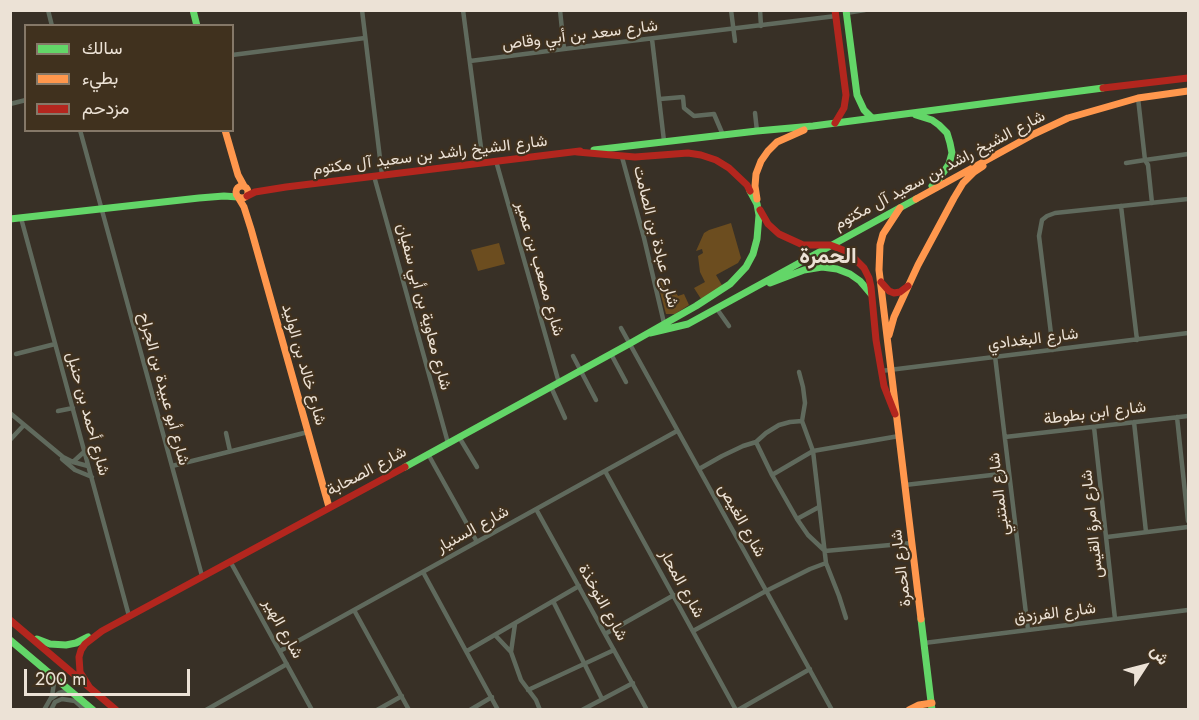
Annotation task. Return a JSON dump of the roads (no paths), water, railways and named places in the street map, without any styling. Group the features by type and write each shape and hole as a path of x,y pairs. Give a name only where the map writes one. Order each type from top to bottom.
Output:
{"street":[{"name":"شارع معاوية بن أبي سفيان","path":"362,10 378,176 448,443"},
{"path":"463,10 483,163"},
{"path":"560,10 564,48"},
{"path":"732,10 735,40"},
{"path":"760,10 761,26"},
{"path":"865,10 846,12 857,95 864,110 872,118"},
{"path":"835,123 844,108 846,95 836,13"},
{"name":"شارع سعد بن أبي وقاص","path":"470,62 564,48 761,26 836,13"},
{"path":"234,55 365,38"},
{"path":"652,39 664,141"},
{"name":"شارع الشيخ راشد بن سعيد آل مكتوم","path":"199,198 241,187 286,187 664,141 813,126 1188,78"},
{"name":"شارع الشيخ راشد بن سعيد آل مكتوم","path":"644,334 688,324 1002,151 1068,118 1138,98 1188,91"},
{"path":"1180,92 1188,98"},
{"path":"660,99 682,97 684,108 694,116 714,114 723,135"},
{"path":"1138,98 1152,203"},
{"path":"755,113 757,131"},
{"path":"911,113 932,120 939,126 947,134 952,153 949,164 937,182 923,194"},
{"path":"813,126 777,142 764,156 756,174 757,204 768,224 779,234 803,245 830,245"},
{"name":"شارع أبو عبيدة بن الجراح","path":"81,132 202,576"},
{"path":"226,132 241,187 248,191 242,197 235,193 241,187"},
{"path":"622,146 617,152 622,157"},
{"path":"888,343 890,326 918,265 963,183 974,171 1002,151"},
{"name":"شارع الشيخ راشد بن سعيد آل مكتوم","path":"577,152 635,158 688,153 701,155 716,160 739,176 747,185 757,204 760,221 757,239 753,255 739,276 704,302 644,334"},
{"path":"1126,163 1188,154"},
{"name":"شارع عبادة بن الصامت","path":"622,157 664,323"},
{"name":"شارع مصعب بن عمير","path":"496,161 559,382"},
{"name":"شارع الشيخ راشد بن سعيد آل مكتوم","path":"10,219 199,198 242,197 258,191 286,187"},
{"name":"شارع خالد بن الوليد","path":"242,197 247,206 330,507"},
{"path":"1053,350 1039,237 1042,220 1055,213 1188,200"},
{"name":"شارع الحمرة","path":"901,206 888,225 880,245 880,281 932,706"},
{"path":"1121,206 1137,339"},
{"name":"شارع أحمد بن حنبل","path":"21,218 129,616"},
{"name":"شارع الحمرة","path":"830,245 853,257 864,268 869,278 881,371 886,394 898,422"},
{"path":"751,290 804,270 822,267 837,269 860,280 873,298"},
{"path":"880,281 894,293 900,292 910,284"},
{"path":"717,309 729,326"},
{"path":"38,314 47,311"},
{"name":"شارع الغيص","path":"621,328 832,710"},
{"name":"شارع البغدادي","path":"881,371 1188,333"},
{"name":"شارع الصحابة","path":"90,688 80,672 79,657 85,644 102,631 644,334"},
{"path":"16,354 55,344"},
{"path":"611,354 626,382"},
{"path":"573,356 596,400"},
{"name":"شارع المتنبي","path":"995,356 1028,630"},
{"path":"799,372 805,403 802,421 813,451 826,563 846,618"},
{"path":"551,387 565,418"},
{"path":"58,411 73,408"},
{"path":"10,413 59,454 68,465 92,477"},
{"name":"شارع ابن بطوطة","path":"1005,437 1188,416"},
{"path":"1177,417 1186,472 1188,520"},
{"path":"699,469 743,446 756,442 779,425 802,421"},
{"path":"1134,422 1146,532"},
{"path":"10,440 24,424"},
{"name":"شارع امرؤ القيس","path":"1094,426 1115,619"},
{"name":"شارع السنيار","path":"280,651 677,431"},
{"path":"172,466 308,432"},
{"path":"226,433 230,451"},
{"path":"772,476 813,451 899,436"},
{"path":"459,437 477,467"},
{"path":"756,442 772,476 797,519 808,535 825,551 912,543"},
{"path":"73,462 85,452"},
{"path":"59,454 73,462 88,466"},
{"path":"428,454 477,542"},
{"name":"شارع المحار","path":"605,471 737,710"},
{"path":"905,485 1009,473"},
{"path":"797,519 819,507"},
{"name":"شارع النوخذة","path":"536,509 647,710"},
{"path":"1107,537 1188,527"},
{"name":"شارع الهير","path":"230,561 312,710"},
{"path":"693,631 766,591 826,563"},
{"path":"423,572 498,710"},
{"path":"466,651 579,586"},
{"path":"605,634 674,595"},
{"path":"553,601 602,699"},
{"path":"354,610 409,710"},
{"name":"شارع الفرزدق","path":"924,643 1188,610"},
{"path":"10,620 116,710"},
{"path":"511,652 515,624"},
{"name":"شارع الصحابة","path":"26,634 51,644 66,645 76,644 102,631"},
{"path":"495,635 511,652 521,680 536,700 540,710"},
{"path":"10,639 93,710"},
{"path":"528,690 614,650"},
{"path":"206,710 287,664"},
{"path":"737,710 810,669"},
{"path":"51,700 55,677"},
{"path":"582,710 633,683"},
{"path":"44,710 58,693 70,690"},
{"path":"377,710 402,696"},
{"path":"470,710 492,697"},
{"path":"51,710 57,701 62,699 74,701 85,710"},
{"path":"909,710 919,705 932,706"}],"district":[{"name":"الحمرة","path":"828,258"}]}
